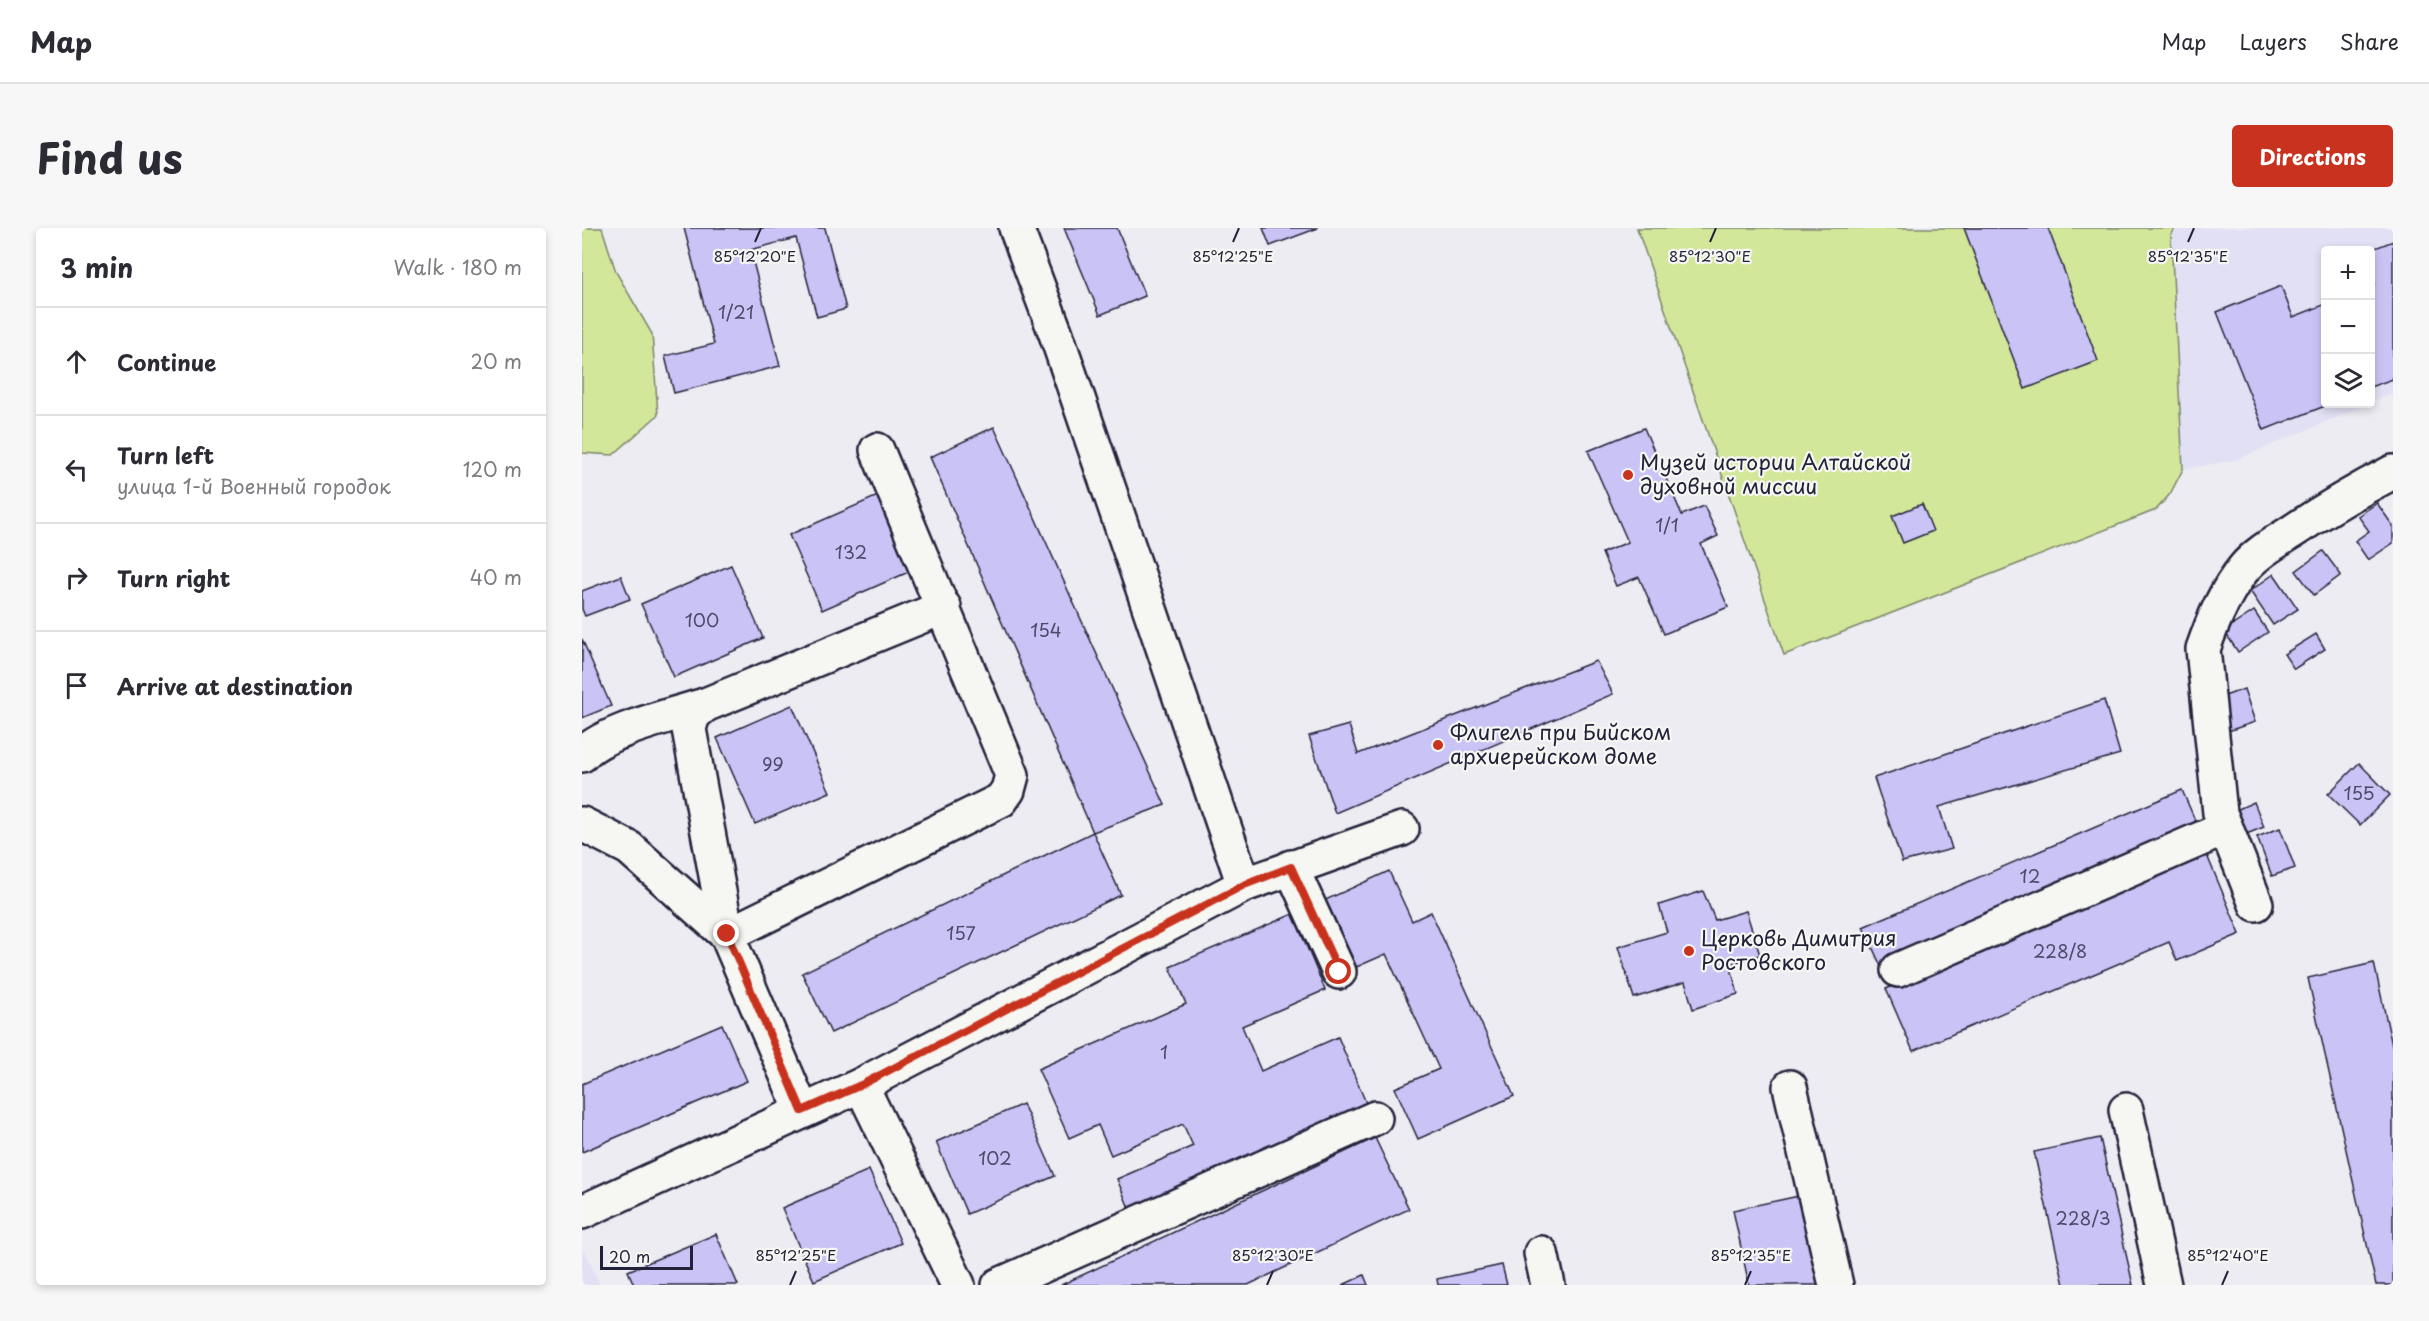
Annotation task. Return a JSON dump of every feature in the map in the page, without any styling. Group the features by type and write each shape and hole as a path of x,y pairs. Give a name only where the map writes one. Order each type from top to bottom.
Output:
{"street":[{"path":"1016,228 1056,334 1244,885"},
{"path":"727,934 1001,800 1008,790 1012,775 878,450"},
{"path":"2256,904 2220,813 2203,649 2211,624 2224,598 2245,568 2259,553 2342,499 2393,472"},
{"path":"582,755 587,749 615,735 705,705 944,607"},
{"path":"705,705 693,715 689,729 727,934 802,1111"},
{"path":"582,824 629,848 727,934"},
{"path":"582,1212 861,1085 1244,885 1402,828"},
{"path":"1898,970 2226,828"},
{"path":"1291,867 1339,972"},
{"path":"861,1085 958,1285"},
{"path":"1790,1087 1836,1285"},
{"path":"2126,1110 2164,1285"},
{"path":"999,1285 1375,1118"},
{"path":"1541,1253 1548,1285"}],"shaded area":[{"path":"2175,228 2393,228 2393,393 2375,400 2375,246 2321,246 2321,408 2359,408 2236,460 2183,469 2171,236"},
{"path":"585,1251 600,1285 582,1285 582,1253"}],"green space":[{"path":"582,228 602,228 616,272 652,334 658,415 613,455 582,453"},
{"path":"1637,228 2175,228 2171,236 2183,469 2170,494 2156,510 1784,655"}],"building":[{"path":"684,228 825,228 846,309 817,317 796,238 750,250 780,366 674,393 665,356 714,344"},
{"path":"1064,228 1117,228 1145,296 1100,315"},
{"path":"1263,228 1318,228 1270,246"},
{"path":"1964,228 2048,228 2098,361 2025,389"},
{"path":"2393,241 2393,379 2375,385 2375,284 2375,248"},
{"path":"2281,286 2293,317 2321,306 2321,408 2264,430 2217,312"},
{"path":"994,427 1165,805 1093,832 930,457"},
{"path":"1644,428 1682,515 1704,506 1718,536 1701,544 1728,607 1664,634 1639,577 1616,586 1602,553 1628,542 1588,451"},
{"path":"880,495 913,570 822,610 789,535"},
{"path":"2377,503 2393,526 2393,543 2368,560 2355,541 2369,531 2358,516"},
{"path":"1922,504 1933,531 1903,543 1892,516"},
{"path":"2323,551 2341,575 2314,595 2296,571"},
{"path":"731,565 763,638 674,677 641,604"},
{"path":"2274,574 2298,609 2273,625 2250,591"},
{"path":"621,576 630,599 585,616 582,609 582,591"},
{"path":"2254,611 2268,632 2238,652 2224,631"},
{"path":"2316,634 2325,649 2294,669 2284,654"},
{"path":"582,639 611,706 582,718"},
{"name":"Флигель при Бийском архиерейском доме","path":"1596,661 1613,694 1335,813 1309,736 1349,725 1358,754"},
{"path":"2244,689 2255,722 2225,732 2214,700"},
{"path":"2104,700 2120,754 1939,807 1952,849 1902,862 1874,778"},
{"path":"792,705 830,792 755,824 717,738"},
{"path":"2359,763 2390,795 2360,825 2328,794"},
{"path":"2182,790 2198,827 1880,964 1863,927"},
{"path":"2254,802 2264,827 2244,835 2234,811"},
{"path":"2280,828 2295,868 2272,876 2257,837"},
{"path":"1093,832 1121,895 831,1033 802,973"},
{"path":"2206,853 2240,934 2177,961 2169,942 1913,1051 1886,989"},
{"path":"1389,871 1412,921 1431,912 1514,1096 1418,1139 1395,1088 1439,1069 1386,954 1352,969 1321,902"},
{"name":"Церковь Димитрия Ростовского","path":"1703,891 1715,920 1746,911 1760,955 1730,964 1738,994 1693,1009 1685,982 1634,998 1618,947 1667,932 1659,905"},
{"path":"1293,914 1325,990 1242,1026 1261,1071 1338,1037 1367,1105 1129,1208 1117,1179 1193,1146 1183,1124 1111,1155 1098,1125 1069,1138 1038,1069 1186,1004 1170,967"},
{"path":"2374,963 2393,1050 2393,1285 2376,1285 2308,978"},
{"path":"722,1024 747,1081 582,1152 582,1084"},
{"path":"1023,1104 1055,1176 967,1214 936,1142"},
{"path":"1375,1138 1409,1209 1248,1285 1061,1285"},
{"path":"2100,1138 2133,1285 2064,1285 2034,1152"},
{"path":"869,1170 901,1243 814,1281 782,1208"},
{"path":"1799,1196 1819,1285 1749,1285 1733,1210"},
{"path":"716,1234 738,1285 634,1285 628,1271"},
{"path":"1502,1265 1507,1285 1438,1285 1437,1279"},
{"path":"1364,1275 1368,1285 1343,1285"}],"place":[{"name":"Музей истории Алтайской духовной миссии","path":"1628,475"},
{"name":"Флигель при Бийском архиерейском доме","path":"1438,745"},
{"name":"Церковь Димитрия Ростовского","path":"1689,951"}],"route":[{"path":"727,934 802,1111 861,1085 1244,885 1291,867 1339,972"}]}
